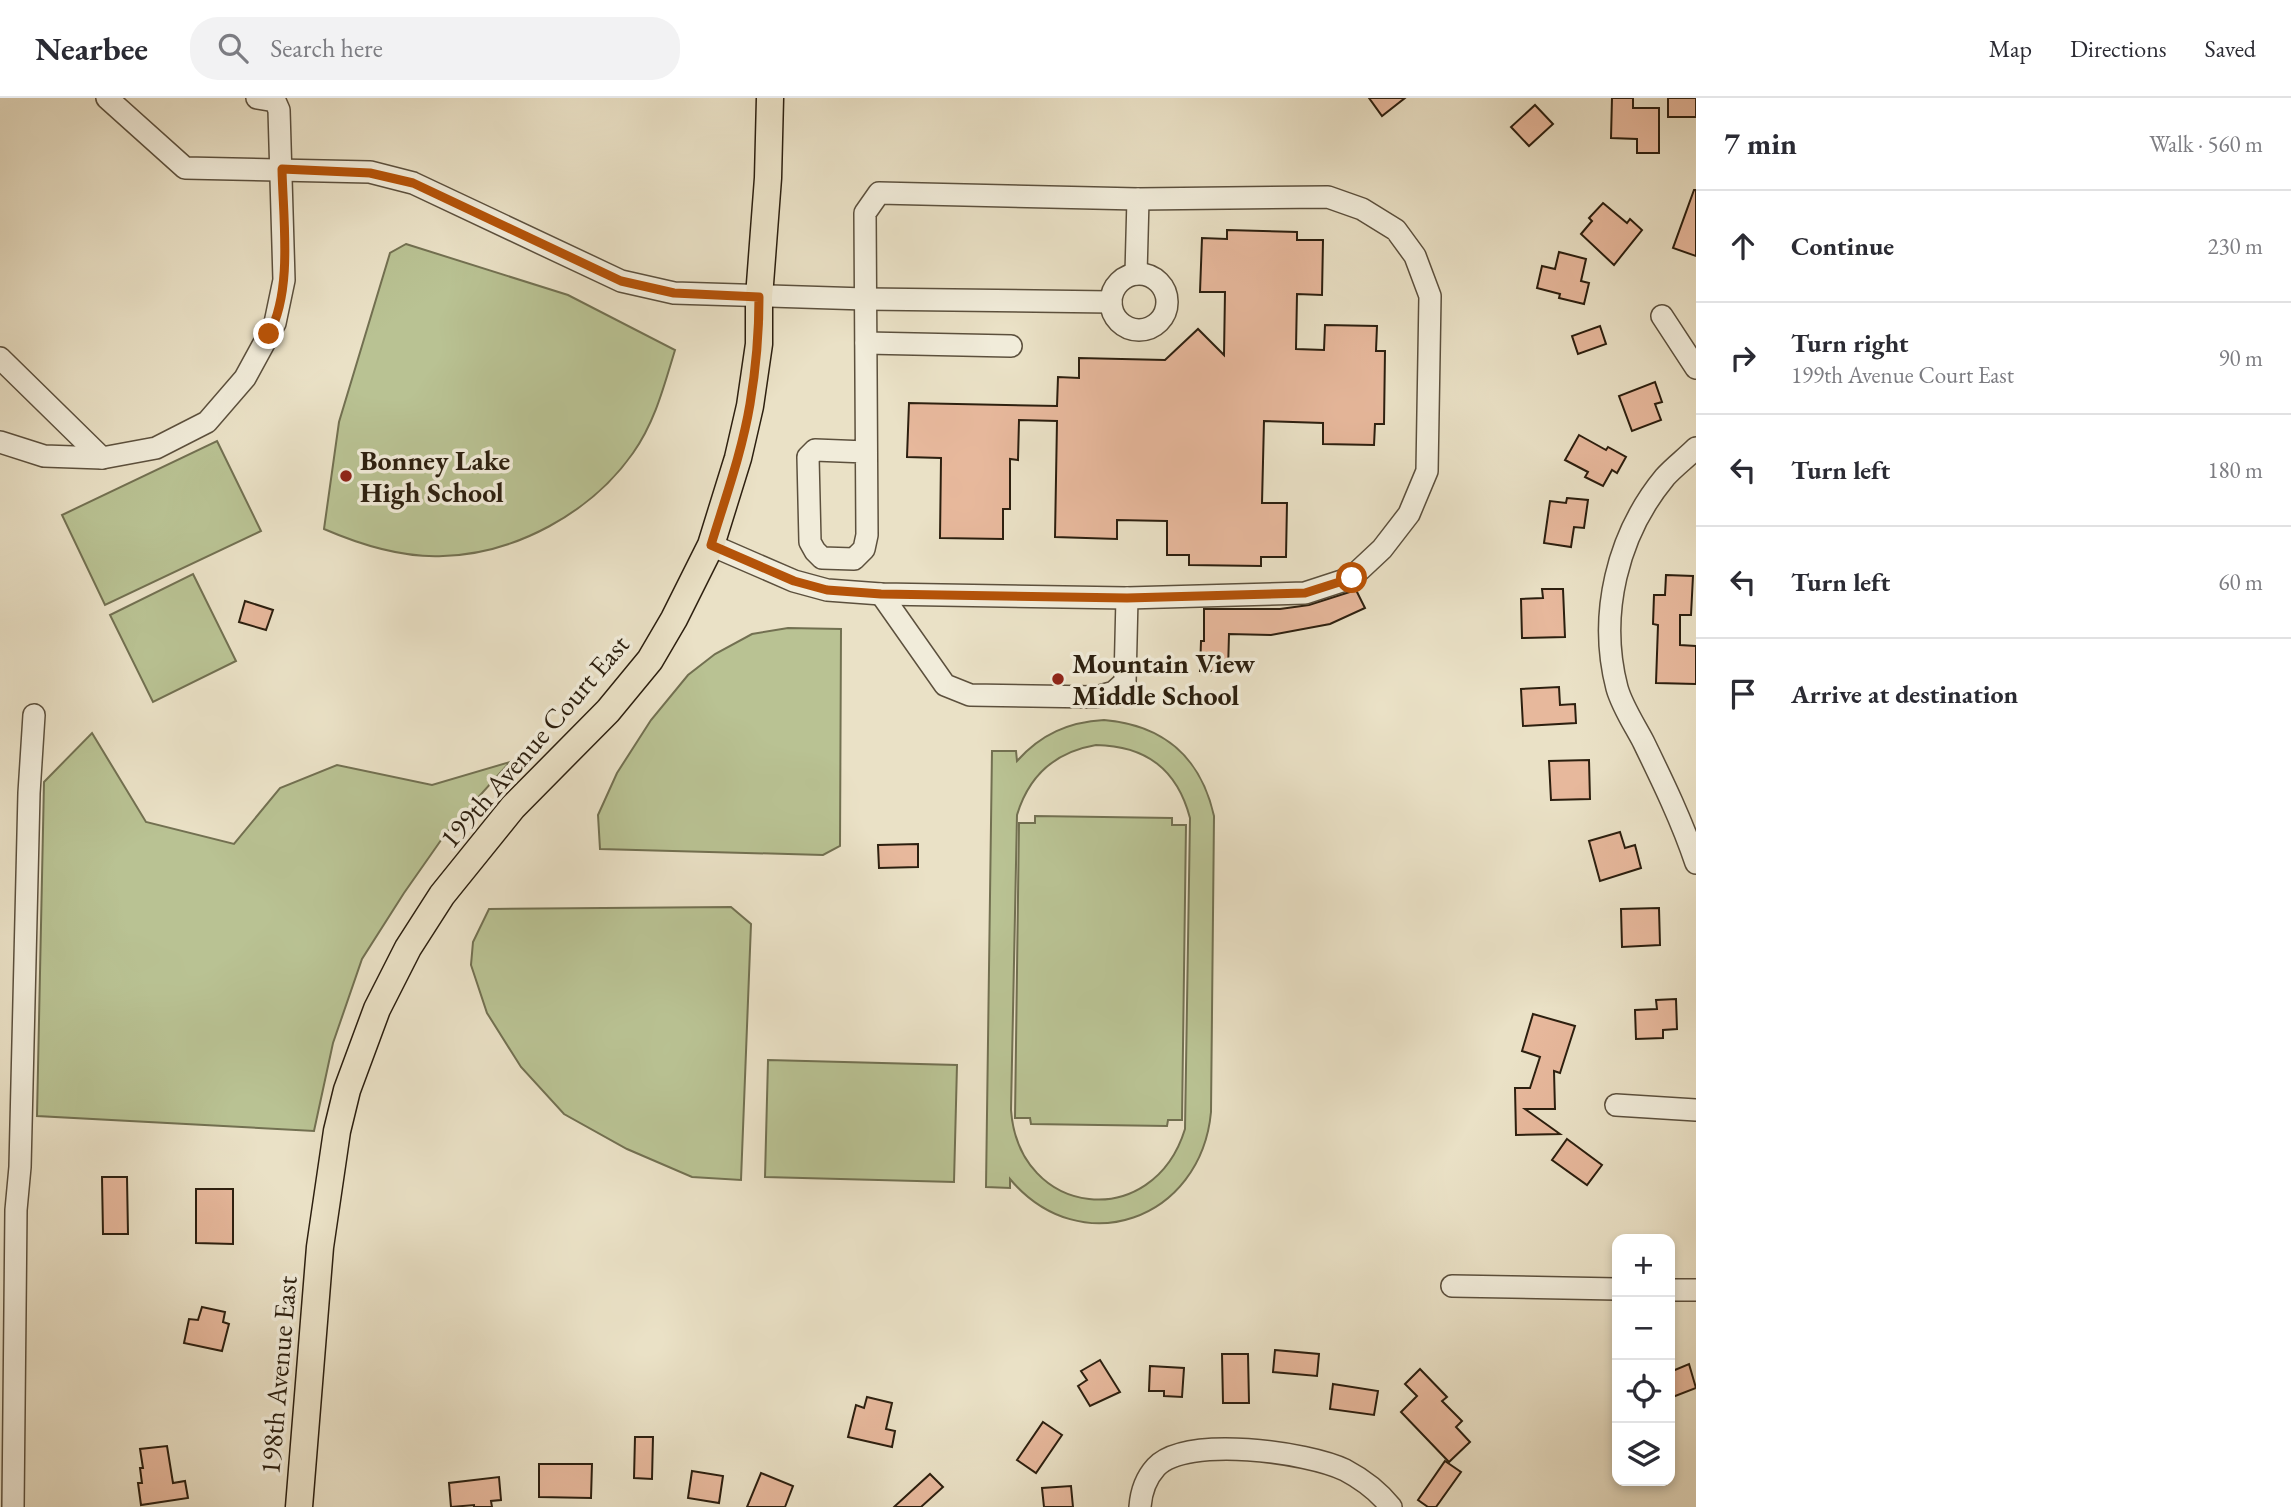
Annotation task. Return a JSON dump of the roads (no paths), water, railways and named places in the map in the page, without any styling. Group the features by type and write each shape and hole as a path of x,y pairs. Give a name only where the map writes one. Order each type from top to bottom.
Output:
{"main road":[{"name":"199th Avenue Court East","path":"320,1247 335,1144 347,1090 377,1009 408,948 442,895 513,807 608,711 650,660 711,545 738,458 750,406 758,344 770,98"},
{"name":"198th Avenue East","path":"299,1507 320,1247"}],"street":[{"path":"107,98 185,167 370,173 413,183 621,281 674,293 759,297 1111,302"},
{"path":"0,442 44,456 102,458 156,448 207,422 245,378 275,323 284,280 279,110 275,102 257,98"},
{"path":"711,545 794,581 827,590 881,594 1127,598 1305,593 1352,578 1381,549 1409,514 1427,471 1430,296 1415,257 1396,230 1362,209 1328,197 1138,199 879,193 865,213 867,535 864,548 854,559 822,558 810,542 808,457 815,450 866,452"},
{"path":"1136,274 1138,199"},
{"path":"1136,274 1148,275 1162,286 1167,302 1162,318 1148,329 1130,329 1116,318 1111,302 1116,286 1123,279 1136,274"},
{"path":"1662,316 1696,368"},
{"path":"866,343 1011,346"},
{"path":"0,358 102,458"},
{"path":"1696,448 1666,476 1645,504 1629,536 1616,573 1609,631 1618,689 1665,786 1696,863"},
{"path":"881,594 945,685 970,695 1096,697 1114,692 1125,681 1127,598"},
{"path":"13,1507 16,1210 20,1167 29,793 34,715"},
{"path":"1616,1105 1696,1110"},
{"path":"0,1184 16,1210"},
{"path":"1452,1286 1612,1289"},
{"path":"1675,1290 1696,1290"},
{"path":"1140,1507 1143,1490 1156,1467 1179,1454 1211,1450 1294,1454 1343,1470 1379,1493 1391,1507"}],"place":[{"name":"Bonney Lake High School","path":"346,476"},
{"name":"Mountain View Middle School","path":"1058,679"}]}
